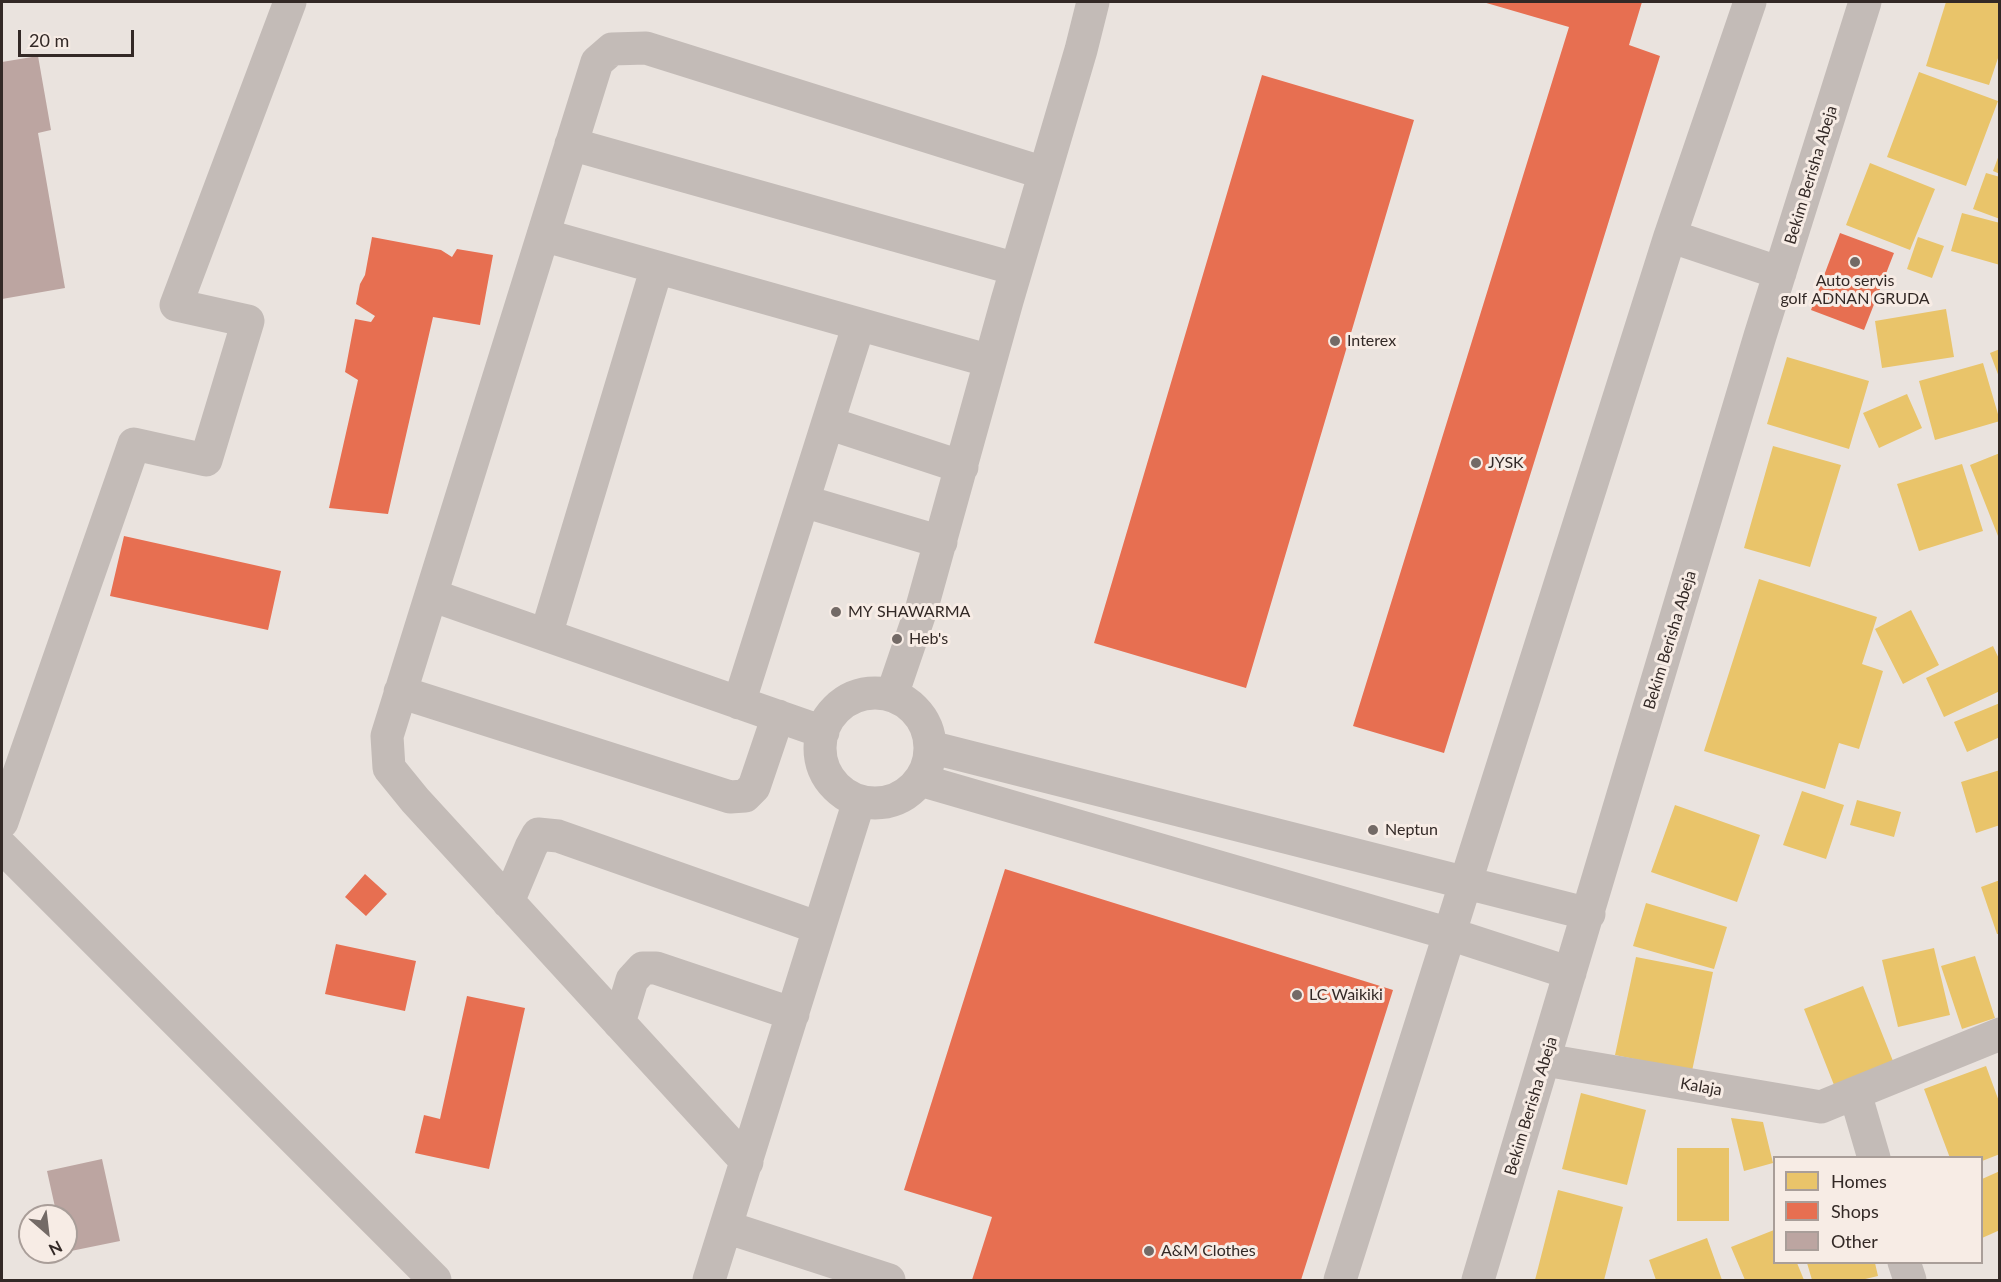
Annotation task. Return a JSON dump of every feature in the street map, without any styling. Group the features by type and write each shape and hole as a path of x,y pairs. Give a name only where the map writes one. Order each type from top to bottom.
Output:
{"street":[{"path":"2,822 134,444 206,460 248,321 176,305 290,2"},
{"path":"892,695 941,542 990,361 1093,2"},
{"path":"1340,1281 1671,236 1749,2"},
{"name":"Bekim Berisha Abeja","path":"1478,1281 1780,273 1865,2"},
{"path":"747,1162 415,800 389,768 387,736 400,692 597,62 612,49 646,48 1044,173"},
{"path":"571,144 1016,269"},
{"path":"543,235 990,361"},
{"path":"1671,236 1780,273"},
{"path":"546,635 657,267"},
{"path":"740,703 859,324"},
{"path":"828,423 962,467"},
{"path":"803,501 941,542"},
{"path":"431,595 823,732"},
{"path":"400,692 730,796 745,796 754,787 778,716"},
{"path":"875,693 892,695 907,703 920,715 928,730 930,747 928,765 921,780 908,792 892,800 876,803 859,801 843,793 831,781 823,766 820,748 823,732 830,716 843,704 858,696 875,693"},
{"path":"930,747 1588,914"},
{"path":"921,780 1450,934 1570,973"},
{"path":"709,1281 859,801"},
{"path":"508,902 538,834 558,836 819,928"},
{"path":"2,847 435,1281"},
{"path":"619,1023 632,980 643,968 656,968 793,1014"},
{"name":"Kalaja","path":"1545,1060 1821,1107 2000,1034"},
{"path":"1855,1094 1873,1156"},
{"path":"726,1227 889,1281"},
{"path":"1904,1264 1910,1281"}],"building: Homes":[{"path":"1946,2 2000,2 2000,52 1989,85 1926,66"},
{"path":"1919,72 1998,101 1966,186 1887,157"},
{"path":"2000,155 2000,174 1993,171"},
{"path":"1870,163 1935,189 1910,250 1846,225"},
{"path":"1986,173 2000,177 2000,219 1973,209"},
{"path":"1962,213 2000,223 2000,265 1951,251"},
{"path":"1918,237 1944,246 1932,278 1907,269"},
{"path":"1946,309 1954,357 1882,368 1875,321"},
{"path":"2000,349 2000,377 1999,377 1990,353"},
{"path":"1787,357 1869,381 1849,449 1767,424"},
{"path":"1983,363 2000,421 1935,440 1919,381"},
{"path":"1907,394 1922,428 1879,448 1863,413"},
{"path":"1773,446 1841,465 1810,567 1744,548"},
{"path":"2000,453 2000,536 1998,536 1970,465"},
{"path":"1962,464 1983,531 1919,551 1897,484"},
{"path":"1759,579 1877,617 1862,664 1883,671 1859,749 1839,743 1825,789 1704,751"},
{"path":"1911,610 1939,665 1903,684 1875,629"},
{"path":"1993,646 2000,661 2000,691 1944,717 1926,678"},
{"path":"2000,703 2000,737 1967,752 1954,722"},
{"path":"2000,770 2000,825 1976,833 1961,782"},
{"path":"1802,791 1844,805 1826,859 1783,845"},
{"path":"1857,800 1901,812 1894,837 1850,825"},
{"path":"1675,805 1760,835 1737,902 1651,872"},
{"path":"2000,880 2000,934 1997,934 1981,887"},
{"path":"1646,903 1727,927 1714,969 1633,946"},
{"path":"1934,948 1950,1015 1898,1027 1882,960"},
{"path":"1975,956 1995,1018 1962,1029 1941,966"},
{"path":"1636,957 1713,972 1692,1071 1615,1055"},
{"path":"1863,986 1893,1061 1834,1085 1804,1009"},
{"path":"1986,1066 2000,1104 2000,1154 1983,1161 1983,1156 1949,1156 1924,1089"},
{"path":"1581,1093 1646,1110 1627,1185 1562,1169"},
{"path":"1731,1118 1763,1122 1773,1163 1744,1171"},
{"path":"1677,1148 1729,1148 1729,1221 1677,1221"},
{"path":"2000,1171 2000,1230 1983,1238 1983,1179"},
{"path":"1558,1190 1623,1207 1604,1280 1535,1280"},
{"path":"1773,1230 1773,1264 1797,1264 1804,1280 1745,1280 1731,1247"},
{"path":"1707,1238 1722,1280 1656,1280 1649,1260"},
{"path":"1807,1264 1875,1264 1878,1276 1861,1280 1812,1280"}],"building: Shops":[{"path":"1483,2 1642,2 1629,45 1660,56 1444,753 1353,726 1569,27"},
{"path":"1262,75 1414,120 1246,688 1094,643"},
{"path":"1840,233 1894,253 1864,330 1811,310"},
{"path":"372,237 441,250 452,257 457,249 493,255 480,325 433,317 388,514 329,508 358,380 345,372 355,319 371,322 375,316 356,304 360,284 365,275"},
{"path":"124,536 281,571 268,630 110,596"},
{"path":"1005,869 1393,990 1301,1280 972,1280 992,1217 904,1190"},
{"path":"365,874 387,894 366,916 345,897"},
{"path":"336,944 416,961 405,1011 325,994"},
{"path":"467,996 525,1008 489,1169 415,1153 424,1115 440,1119"}],"building: Other":[{"path":"38,56 51,130 38,133 65,288 2,299 2,62"},
{"path":"102,1159 120,1241 78,1250 78,1204 54,1204 47,1171"}],"place":[{"name":"Auto servis golf ADNAN GRUDA","path":"1855,262"},
{"name":"Interex","path":"1335,341"},
{"name":"JYSK","path":"1476,463"},
{"name":"MY SHAWARMA","path":"836,612"},
{"name":"Heb's","path":"897,639"},
{"name":"Neptun","path":"1373,830"},
{"name":"LC Waikiki","path":"1297,995"},
{"name":"A&M Clothes","path":"1149,1251"}]}
